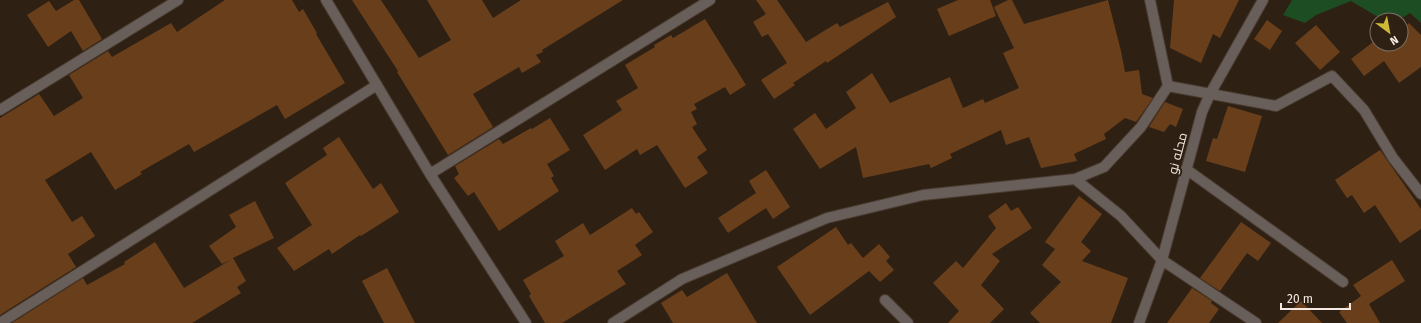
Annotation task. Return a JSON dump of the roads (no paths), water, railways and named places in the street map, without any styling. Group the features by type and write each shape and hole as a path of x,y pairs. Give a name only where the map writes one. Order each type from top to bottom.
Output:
{"street":[{"path":"0,110 178,0"},
{"path":"430,174 710,0"},
{"path":"613,323 682,279 827,218 923,195 1075,179 1104,167 1141,127 1168,86 1150,0"},
{"name":"محله نو","path":"1139,323 1162,260 1202,112 1210,94 1263,0"},
{"path":"329,1 430,174 526,323"},
{"path":"1168,86 1276,106 1332,76 1364,110 1393,158 1421,194"},
{"path":"0,323 377,85"},
{"path":"1186,169 1343,282"},
{"path":"1075,179 1121,216 1162,260 1256,323"},
{"path":"885,300 908,323"}]}
